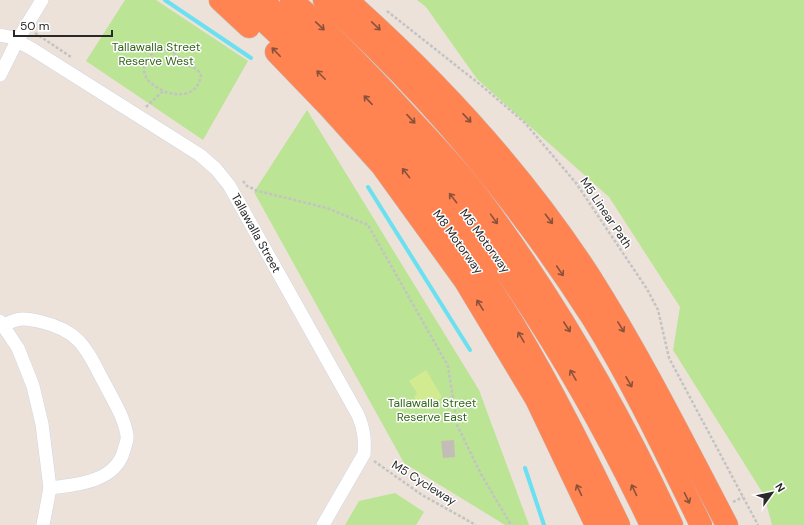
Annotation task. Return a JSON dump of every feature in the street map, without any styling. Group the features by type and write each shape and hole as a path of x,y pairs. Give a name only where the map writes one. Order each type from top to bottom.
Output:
{"highway":[{"path":"220,0 272,47 327,105 382,166 428,228 493,326 536,399 596,525"},
{"name":"M8 Motorway","path":"241,0 282,37 361,118 387,148 446,224 484,278 545,378 619,525"},
{"name":"M5 Motorway","path":"261,0 328,60 365,97 448,192 496,255 534,310 596,415 651,525"},
{"name":"M5 Motorway","path":"291,0 359,63 427,137 484,206 528,267 578,345 613,404 672,525"},
{"path":"324,0 394,66 455,133 498,186 551,257 593,320 637,396 701,525"},
{"path":"346,0 424,72 475,127 520,181 559,233 588,275 630,342 727,525"}],"street":[{"path":"0,75 17,41 42,0"},
{"name":"Tallawalla Street","path":"0,35 17,41 200,155 216,169 238,201 358,415 363,428 365,440 364,454 323,525"},
{"path":"43,525 50,488 46,444 33,386 18,348 2,323 16,318 54,325 69,332 82,344 122,415 127,437 122,457 110,470 98,479 50,488"}],"path":[{"name":"M5 Linear Path","path":"384,9 476,81 525,123 576,183 647,289 658,310 669,358 758,525"},
{"path":"26,26 76,60"},
{"path":"166,50 172,52 186,64 197,68 201,76 197,87 189,93 177,95 164,91 149,81 145,75 144,67 147,60 153,53 166,50"},
{"path":"146,107 164,91"},
{"path":"140,103 152,111"},
{"path":"240,178 247,186 258,192 327,208 368,225 448,366 457,425 481,474 511,525"},
{"name":"M5 Cycleway","path":"364,454 422,495 476,525"}],"green space":[{"name":"Tallawalla Street Reserve West","path":"125,0 156,0 248,61 203,140 86,61"},
{"path":"417,0 804,0 804,525 772,525 764,495 673,350 680,307 609,197 477,79 426,7"},
{"name":"Tallawalla Street Reserve East","path":"307,110 479,390 529,525 505,525 404,463 254,192"},
{"path":"426,370 442,397 421,410 414,397 417,393 409,381"},
{"path":"395,493 424,512 416,525 345,525 359,501"}],"building":[{"path":"454,440 455,457 443,458 441,441"}],"waterway":[{"path":"165,0 251,58"},
{"path":"368,187 470,350"},
{"path":"525,468 544,525"}]}
